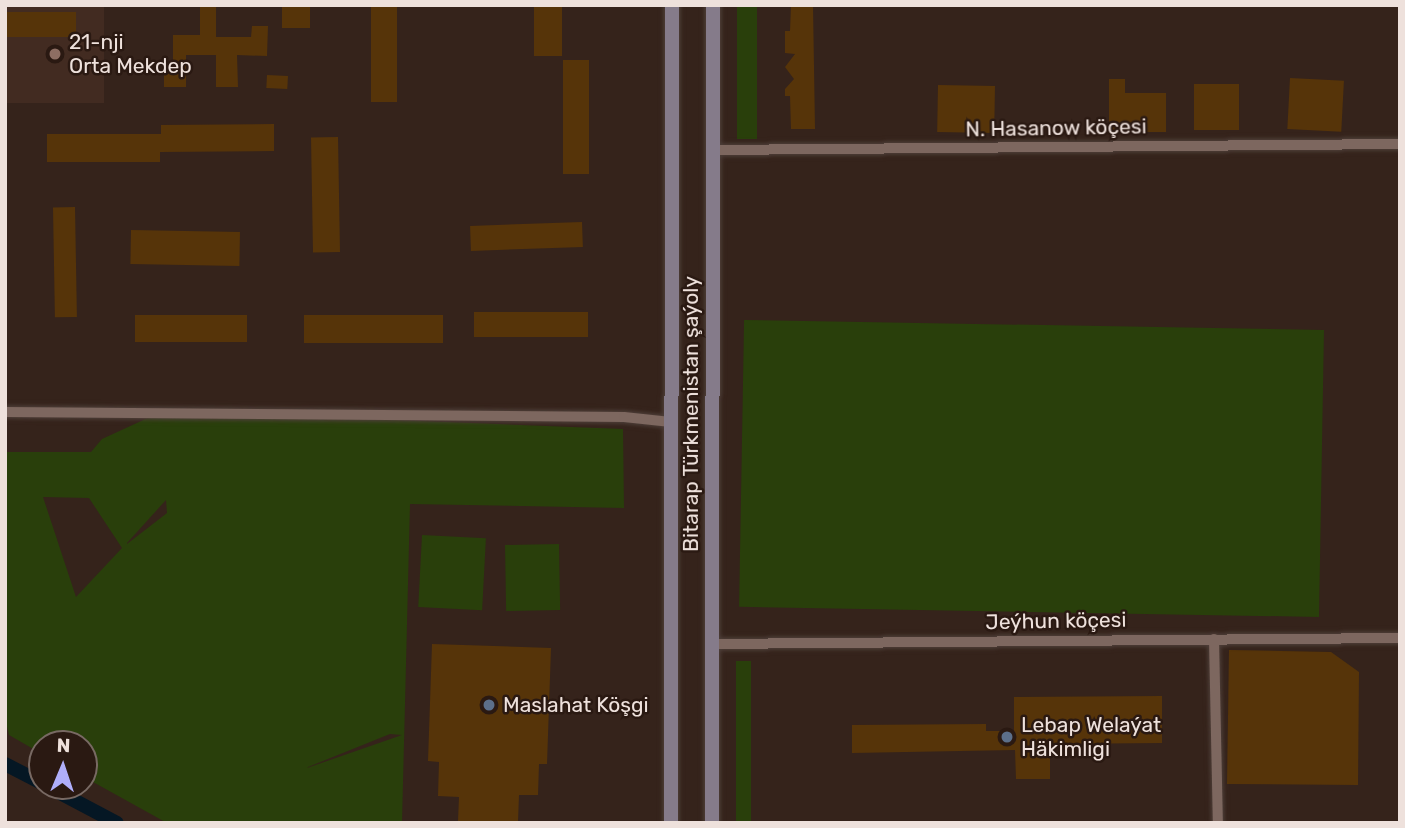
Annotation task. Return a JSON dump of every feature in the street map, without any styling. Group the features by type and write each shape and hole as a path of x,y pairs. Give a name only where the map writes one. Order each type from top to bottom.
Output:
{"main road":[{"name":"Bitarap Türkmenistan şaýoly","path":"671,823 672,5"},
{"name":"Bitarap Türkmenistan şaýoly","path":"712,823 713,5"}],"street":[{"name":"N. Hasanow köçesi","path":"713,150 1400,144"},
{"path":"5,412 624,416 671,422"},
{"name":"Jeýhun köçesi","path":"712,644 1400,638"},
{"path":"1214,639 1218,823"}],"shaded area":[{"name":"21-nji Orta Mekdep","path":"5,5 104,5 104,103 5,103"}],"green space":[{"path":"737,5 757,5 757,139 737,139"},
{"path":"744,320 1324,330 1319,617 739,607"},
{"path":"163,411 623,429 624,508 410,504 402,823 167,823 98,785 98,730 28,730 28,746 9,735 5,718 5,452 91,452 102,439","holes":["43,497 89,498 122,548 76,597","166,500 167,513 127,544","390,734 402,735 307,768 308,767"]},
{"path":"422,535 486,538 482,610 418,607"},
{"path":"559,544 560,610 506,611 505,545"},
{"path":"736,661 751,661 751,823 736,823"}],"building":[{"path":"200,5 216,5 216,37 251,37 252,26 268,26 267,56 237,55 238,87 216,87 216,55 186,55 186,87 164,87 164,66 173,66 173,35 200,35"},
{"path":"282,5 310,5 310,28 282,28"},
{"path":"371,5 397,5 397,102 371,102"},
{"path":"534,5 562,5 562,56 534,56"},
{"path":"791,5 813,5 815,129 791,129 790,96 785,96 785,89 794,79 785,67 795,54 785,53 785,31 790,31"},
{"path":"5,12 76,12 76,37 5,37"},
{"path":"563,60 589,60 589,174 563,174"},
{"path":"267,75 288,76 287,89 266,88"},
{"path":"1290,78 1344,81 1341,132 1287,129"},
{"path":"1109,79 1125,79 1125,93 1166,93 1166,132 1109,132"},
{"path":"1194,84 1239,84 1239,130 1194,130"},
{"path":"938,85 995,86 994,133 937,132"},
{"path":"274,124 274,151 160,152 160,162 47,162 47,134 161,134 161,125"},
{"path":"311,137 338,137 340,252 313,252"},
{"path":"53,207 75,207 77,317 55,317"},
{"path":"582,222 583,247 471,251 470,226"},
{"path":"131,230 240,232 239,266 130,264"},
{"path":"474,312 588,312 588,337 474,337"},
{"path":"135,315 247,315 247,342 135,342"},
{"path":"304,315 443,315 443,343 304,343"},
{"name":"Maslahat Köşgi","path":"432,644 551,648 547,764 539,764 538,795 519,795 518,822 458,821 459,797 438,796 439,762 428,761"},
{"path":"1229,650 1331,652 1359,672 1358,785 1227,784"},
{"name":"Lebap Welaýat Häkimligi","path":"1162,696 1162,743 1050,744 1050,779 1016,779 1015,750 852,753 852,725 986,724 986,731 1014,731 1014,697"}],"waterway":[{"path":"5,764 28,776"},
{"path":"73,800 117,823"}],"place":[{"name":"21-nji Orta Mekdep","path":"55,54"},
{"name":"Maslahat Köşgi","path":"489,705"},
{"name":"Lebap Welaýat Häkimligi","path":"1007,737"}]}
